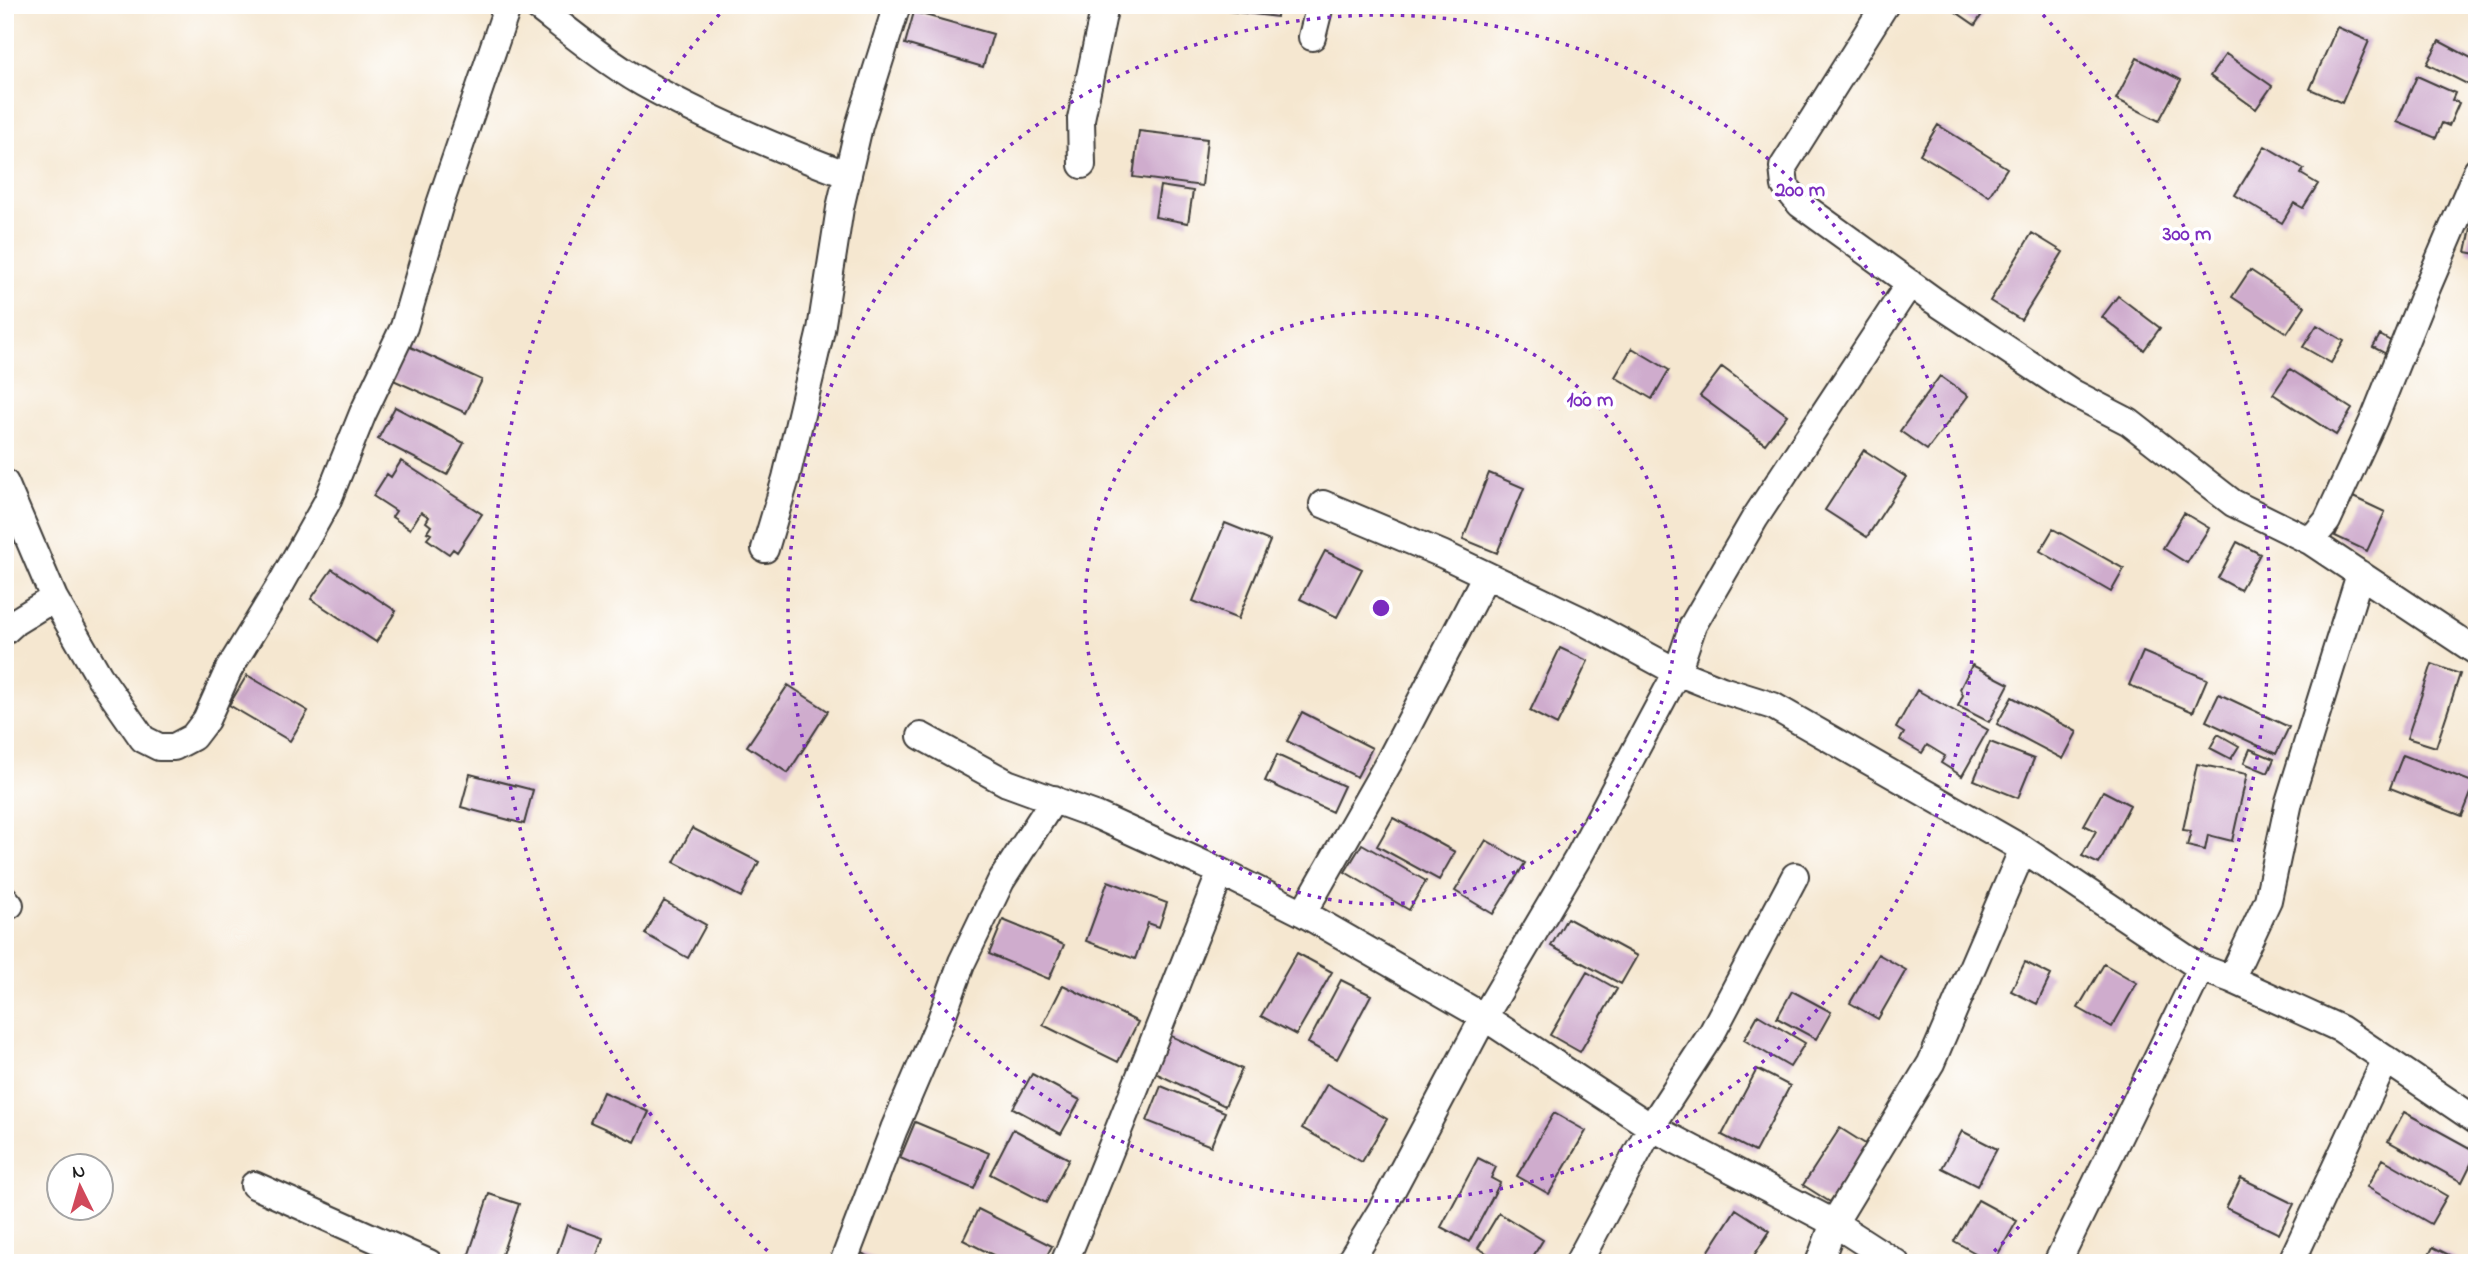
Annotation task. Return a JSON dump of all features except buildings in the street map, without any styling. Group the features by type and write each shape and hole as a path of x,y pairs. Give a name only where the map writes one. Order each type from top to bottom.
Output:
{"street":[{"path":"5,483 54,598 99,676 143,739 159,747 174,747 193,737 206,720 229,668 327,502 363,413 404,327 439,207 508,5"},
{"path":"535,5 582,42 642,82 772,146 848,176"},
{"path":"765,549 786,478 821,330 840,208 859,126 897,5"},
{"path":"1082,164 1081,118 1105,5"},
{"path":"1312,37 1320,5"},
{"path":"1885,5 1783,167 1785,186 1800,204 1910,283 2073,393 2129,422 2233,503 2310,541 2477,652"},
{"path":"2310,541 2327,521 2374,419 2477,171"},
{"path":"1349,1263 1382,1209 1484,1017 1579,856 1678,672 1693,625 1755,518 1910,283"},
{"path":"1323,504 1579,619 1678,672 1722,690 1773,706 2023,849 2201,968 2341,1029 2477,1121"},
{"path":"2231,979 2268,900 2289,802 2360,574"},
{"path":"1303,913 1389,762 1486,575"},
{"path":"5,631 54,598"},
{"path":"921,736 1007,783 1098,816 1303,913 1484,1017 1651,1127 1834,1223 1896,1263"},
{"path":"843,1263 962,962 1001,881 1054,799"},
{"path":"1819,1263 1834,1223 1931,1063 2023,849"},
{"path":"1064,1263 1125,1119 1221,872"},
{"path":"1578,1263 1651,1127 1712,1033 1795,876"},
{"path":"2057,1263 2201,968"},
{"path":"2291,1263 2386,1059"},
{"path":"254,1185 429,1263"}],"waterway":[{"path":"5,1262 12,1260"}]}
